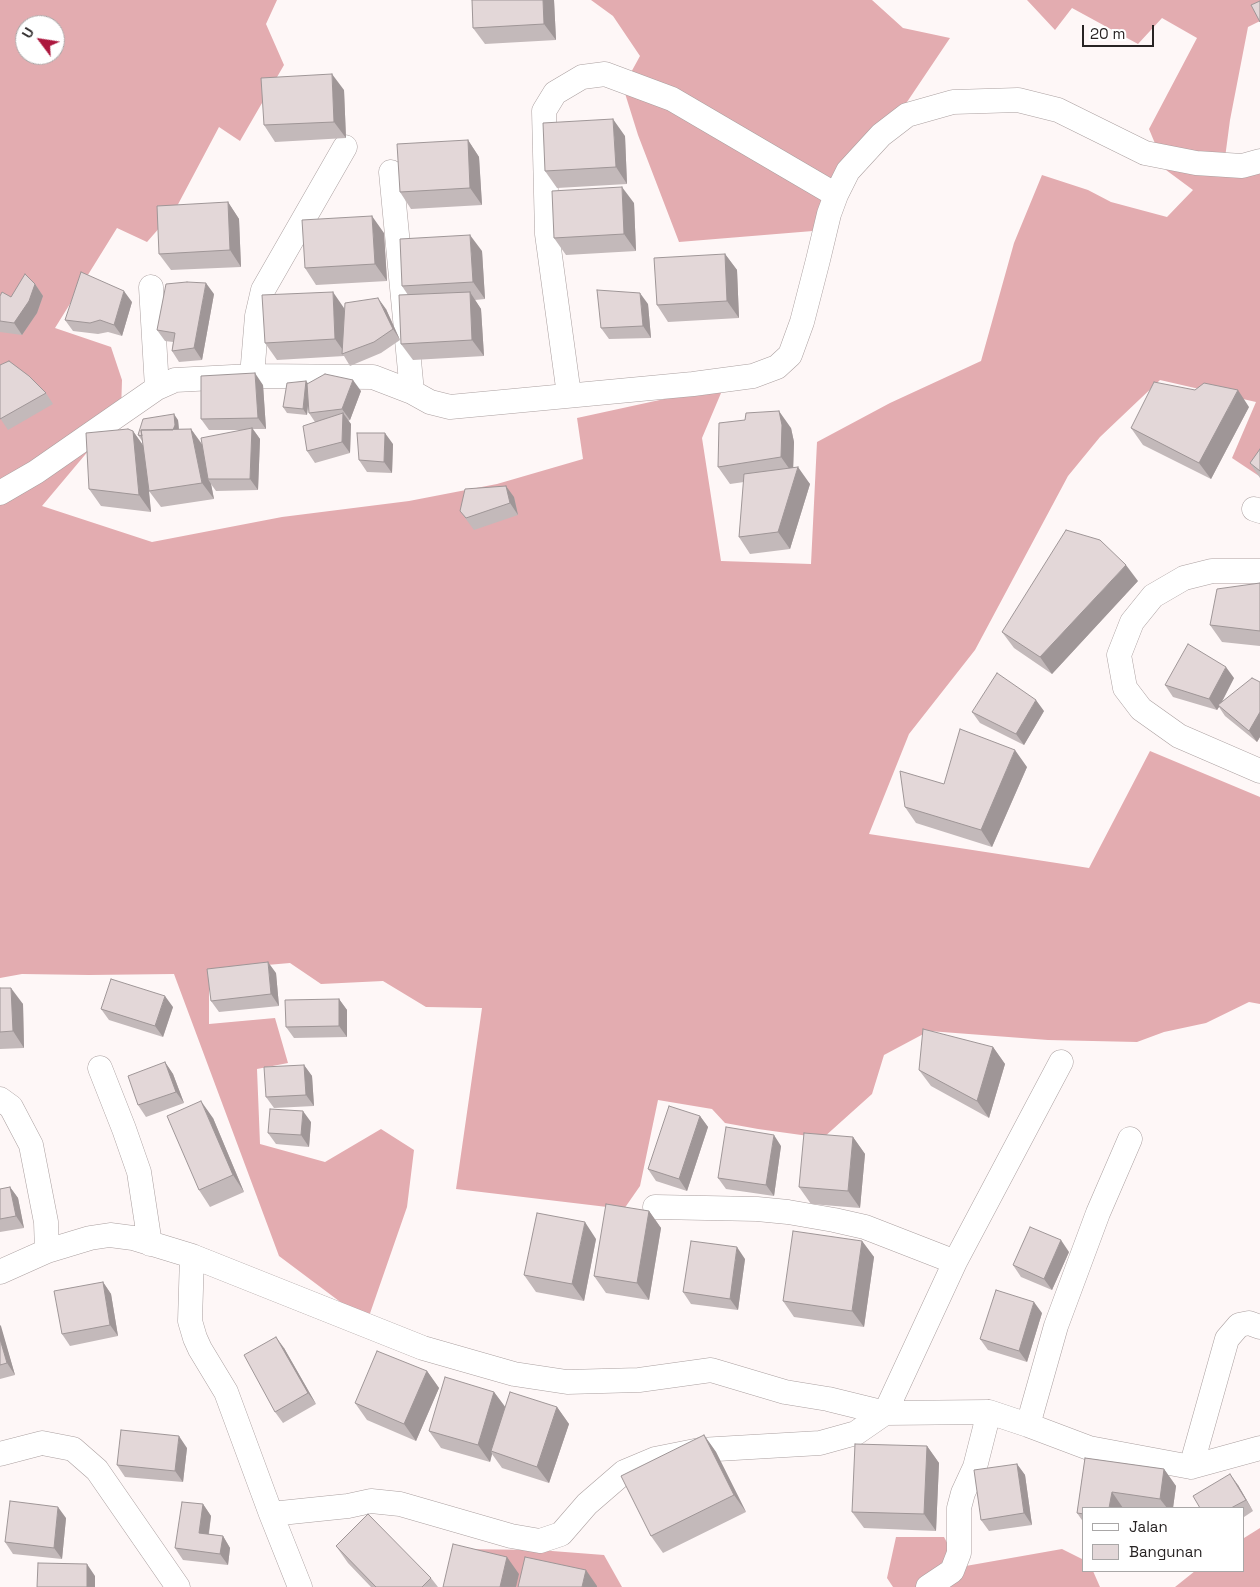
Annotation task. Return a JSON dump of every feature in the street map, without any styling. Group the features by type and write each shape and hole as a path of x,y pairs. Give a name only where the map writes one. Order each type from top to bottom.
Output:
{"street":[{"path":"569,395 547,234 544,111 555,93 582,77 605,74 672,99 836,195"},
{"path":"0,493 36,472 157,388 175,380 252,376 373,377 412,392 430,402 450,407 693,384 753,376 777,367 790,355 802,322 828,214 848,171 881,135 907,115 952,102 1018,100 1058,110 1145,153 1196,163 1242,166 1260,161"},
{"path":"252,376 257,316 263,290 345,147"},
{"path":"391,172 412,392"},
{"path":"151,287 157,388"},
{"path":"1260,572 1212,571 1184,578 1153,596 1132,622 1119,655 1125,688 1140,709 1179,736 1260,771"},
{"path":"271,1514 348,1506 371,1501 400,1504 511,1536 540,1541 561,1534 587,1504 624,1472 655,1459 700,1450 820,1443 856,1433 885,1413 955,1262 1061,1062"},
{"path":"100,1068 122,1121 139,1172 150,1244"},
{"path":"0,1099 11,1107 31,1144 46,1222 47,1251"},
{"path":"1028,1425 1056,1326 1098,1213 1130,1139"},
{"path":"655,1208 757,1209 834,1220 865,1227 955,1262"},
{"path":"0,1272 47,1251 90,1238 110,1235 133,1238 192,1256 423,1348 514,1374 567,1382 639,1380 711,1370 785,1392 828,1399 885,1413 989,1412 1090,1448 1191,1467 1260,1448"},
{"path":"192,1256 190,1321 195,1338 226,1392 300,1587"},
{"path":"1191,1467 1227,1339 1239,1325 1249,1323 1260,1327"},
{"path":"928,1587 952,1571 959,1553 959,1508 963,1493 975,1468 989,1412"},
{"path":"0,1454 42,1443 73,1449 97,1470 178,1587"}],"shaded area":[{"path":"0,0 277,0 266,24 284,65 240,141 219,127 175,210 147,242 117,228 55,328 111,347 122,380 121,412 42,506 152,542 282,517 409,501 497,484 583,459 577,418 724,386 702,438 721,561 811,564 817,442 890,403 981,361 1014,243 1042,175 1088,190 1111,202 1167,217 1193,190 1166,170 1149,129 1197,38 1162,18 1138,44 1072,8 1055,30 1027,0 1260,0 1260,21 1248,27 1230,120 1223,173 1260,173 1260,474 1259,476 1232,458 1256,402 1160,380 1100,437 1068,476 975,650 909,734 869,834 1089,868 1150,751 1260,797 1260,1004 1249,1002 1206,1023 1164,1032 1137,1042 1048,1040 929,1031 884,1055 872,1094 823,1138 725,1123 712,1109 658,1100 640,1186 624,1209 456,1189 482,1008 426,1007 383,981 321,984 290,963 209,970 209,1024 275,1018 288,1063 257,1069 260,1144 325,1162 381,1129 414,1150 407,1207 367,1322 279,1256 174,974 22,974 0,978"},
{"path":"591,0 872,0 903,28 950,38 862,169 825,230 679,242 638,135 623,87 640,56 613,16"},
{"path":"1260,1528 1260,1587 1175,1587 1194,1572 1245,1572 1245,1537"},
{"path":"896,1537 944,1537 960,1567 1062,1549 1082,1559 1082,1572 1093,1572 1100,1587 893,1587 887,1578"},
{"path":"459,1549 539,1550 604,1555 622,1587 449,1587"}],"building":[{"path":"472,0 543,0 544,24 473,28"},
{"path":"1260,1 1260,22 1251,5"},
{"path":"332,74 334,122 264,125 261,78"},
{"path":"613,119 616,167 545,171 543,123"},
{"path":"468,140 470,188 400,192 397,144"},
{"path":"622,187 624,234 554,238 552,191"},
{"path":"228,202 230,250 159,254 157,206"},
{"path":"372,216 375,264 305,268 302,220"},
{"path":"470,235 473,282 402,286 400,239"},
{"path":"725,254 727,301 657,305 654,258"},
{"path":"81,272 124,291 114,325 100,320 90,323 65,320"},
{"path":"25,274 35,284 29,301 14,323 0,321 0,296 2,292 11,297"},
{"path":"206,283 194,348 172,351 175,333 157,330 166,284"},
{"path":"597,290 640,293 643,326 601,328"},
{"path":"333,292 335,339 265,343 262,295"},
{"path":"470,292 472,340 401,344 399,295"},
{"path":"378,298 393,329 374,342 342,354 345,303"},
{"path":"9,361 29,376 46,393 0,419 0,365"},
{"path":"255,373 258,418 201,419 201,376"},
{"path":"325,374 353,380 342,409 309,413 307,384"},
{"path":"306,381 303,409 283,407 287,383"},
{"path":"1154,382 1195,390 1204,383 1238,390 1199,463 1131,428"},
{"path":"779,411 782,425 781,457 718,467 719,423 745,420 746,413"},
{"path":"343,413 342,442 307,451 303,426"},
{"path":"174,414 175,425 173,430 141,430 142,436 138,435 143,419"},
{"path":"252,428 250,479 208,479 201,438"},
{"path":"128,429 133,431 139,495 89,489 86,433"},
{"path":"191,429 202,483 149,491 141,430"},
{"path":"357,433 385,433 384,462 359,460"},
{"path":"1260,449 1260,471 1250,463"},
{"path":"798,467 778,532 739,537 744,474"},
{"path":"506,486 510,503 466,518 460,511 465,489"},
{"path":"1066,530 1100,540 1126,565 1040,657 1002,632"},
{"path":"1260,583 1260,631 1210,625 1217,589"},
{"path":"1188,644 1226,667 1209,699 1165,685"},
{"path":"997,673 1036,700 1016,734 972,712"},
{"path":"1252,678 1260,682 1260,712 1249,731 1218,705"},
{"path":"960,729 1015,750 981,830 905,807 900,771 944,784"},
{"path":"268,962 271,994 211,1001 207,969"},
{"path":"111,979 165,996 155,1026 101,1009"},
{"path":"0,988 11,988 13,1031 0,1032"},
{"path":"339,999 339,1026 286,1027 285,1000"},
{"path":"923,1029 993,1047 977,1101 919,1070"},
{"path":"165,1062 176,1092 138,1105 128,1076"},
{"path":"304,1065 306,1095 266,1097 264,1067"},
{"path":"201,1101 233,1175 199,1190 167,1116"},
{"path":"669,1106 700,1116 679,1179 648,1169"},
{"path":"270,1109 303,1111 301,1135 268,1133"},
{"path":"726,1127 774,1135 766,1185 718,1178"},
{"path":"804,1133 853,1137 848,1191 799,1187"},
{"path":"10,1187 16,1216 0,1219 0,1189"},
{"path":"606,1204 649,1211 637,1283 594,1276"},
{"path":"537,1213 585,1222 572,1284 524,1275"},
{"path":"1030,1227 1061,1240 1044,1279 1013,1265"},
{"path":"793,1231 862,1241 852,1311 783,1301"},
{"path":"691,1241 737,1247 730,1299 683,1292"},
{"path":"103,1282 110,1325 62,1334 54,1291"},
{"path":"996,1290 1034,1302 1019,1351 980,1339"},
{"path":"276,1337 308,1393 275,1412 244,1355"},
{"path":"0,1339 7,1363 0,1365"},
{"path":"377,1351 427,1371 404,1424 355,1403"},
{"path":"445,1377 494,1392 478,1445 429,1431"},
{"path":"510,1392 557,1407 537,1467 491,1451"},
{"path":"121,1430 179,1436 175,1471 117,1465"},
{"path":"704,1435 734,1495 651,1536 621,1476"},
{"path":"855,1444 927,1446 924,1514 852,1512"},
{"path":"1085,1458 1164,1469 1160,1499 1112,1492 1109,1507 1082,1507 1082,1514 1077,1513"},
{"path":"1017,1464 1024,1513 981,1520 974,1470"},
{"path":"1230,1474 1246,1500 1233,1507 1199,1507 1193,1496"},
{"path":"10,1501 58,1507 54,1548 5,1542"},
{"path":"182,1502 203,1504 199,1533 223,1536 220,1554 175,1548"},
{"path":"368,1514 431,1578 422,1587 376,1587 336,1546"},
{"path":"453,1544 507,1557 500,1587 443,1587"},
{"path":"525,1557 586,1570 582,1587 518,1587"},
{"path":"38,1563 87,1564 87,1587 37,1587"}]}
